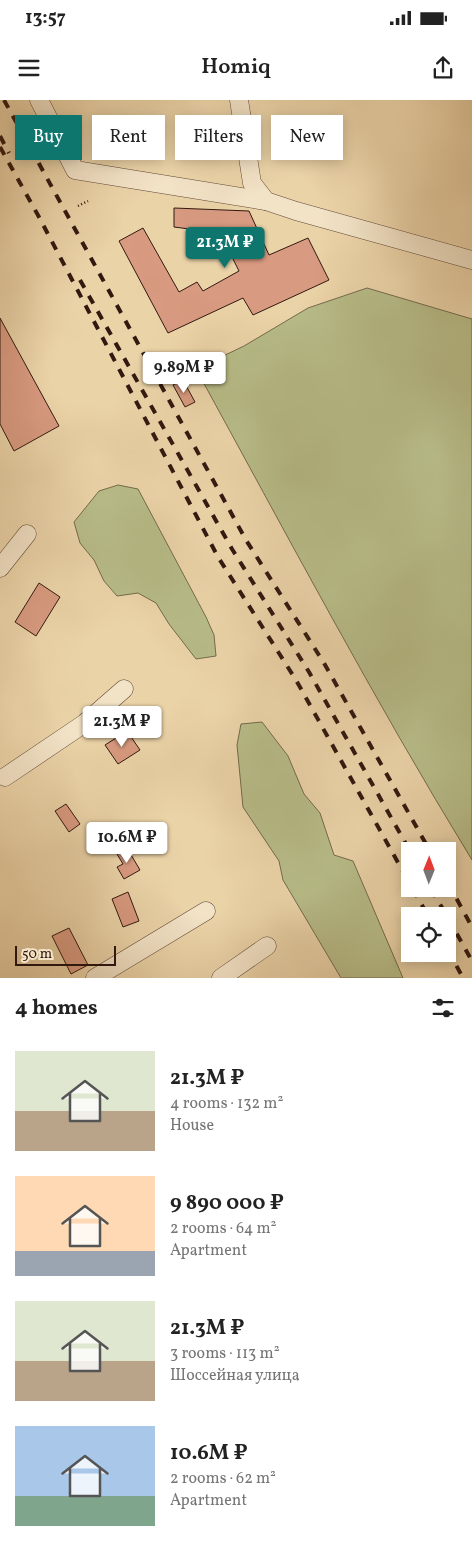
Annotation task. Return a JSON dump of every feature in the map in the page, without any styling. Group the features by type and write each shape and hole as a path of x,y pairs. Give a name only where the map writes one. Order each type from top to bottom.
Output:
{"street":[{"path":"39,100 75,170 266,202 472,260"},
{"path":"239,100 252,183 266,202"},
{"path":"0,568 27,534"},
{"path":"2,777 86,723 124,689"},
{"path":"96,978 206,911"},
{"path":"221,978 267,946"}],"path":[{"path":"78,206 88,201"}],"green space":[{"path":"367,288 472,319 472,860 365,678 196,369 244,346 308,308"},
{"path":"118,485 138,489 206,617 214,635 216,656 196,659 169,624 156,603 138,593 117,596 104,581 94,560 80,543 74,522 99,491"},
{"path":"262,722 288,756 304,794 320,813 334,855 353,861 403,978 341,978 283,880 279,861 243,807 237,745 241,724"}],"building":[{"path":"174,208 249,211 269,255 308,238 329,280 253,315 243,298 168,333 119,241 143,228 179,292 197,282 203,291 239,271 220,233 174,227"},
{"path":"0,318 59,426 14,451 0,424"},
{"path":"183,380 195,402 185,407 173,385"},
{"path":"39,583 60,597 36,636 15,622"},
{"path":"127,731 140,750 118,764 105,745"},
{"path":"66,804 80,824 69,832 55,811"},
{"path":"127,848 140,870 124,879 117,867 123,864 117,854"},
{"path":"128,892 139,921 123,927 112,899"},
{"path":"69,928 88,965 71,974 52,936"}],"railway":[{"path":"4,100 246,540 324,663 425,842"},
{"path":"0,136 9,153"},
{"path":"0,147 39,217 218,557 296,680 401,868"},
{"path":"80,280 232,549 309,672 405,842"},
{"path":"418,898 423,907"},
{"path":"436,898 442,907"},
{"path":"456,898 472,927"},
{"path":"456,932 472,961"},
{"path":"454,962 463,978"}]}
